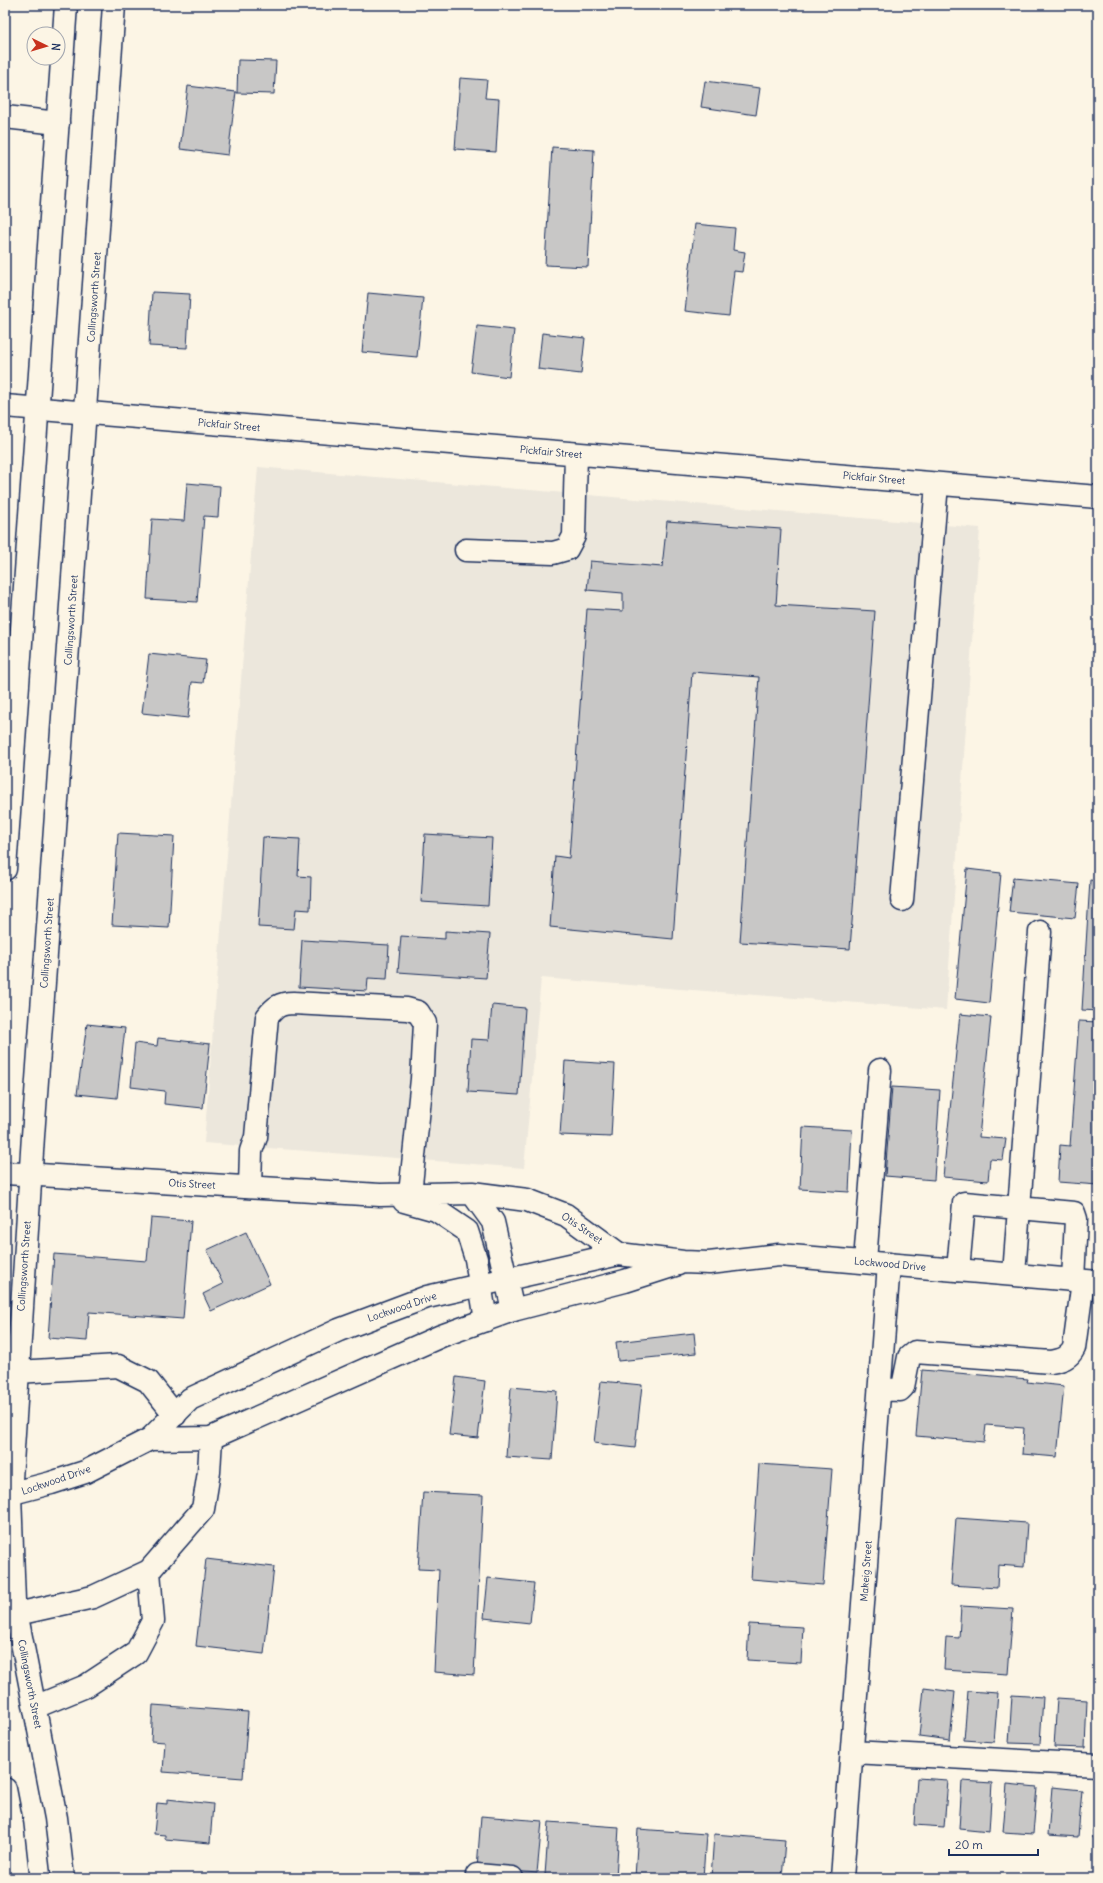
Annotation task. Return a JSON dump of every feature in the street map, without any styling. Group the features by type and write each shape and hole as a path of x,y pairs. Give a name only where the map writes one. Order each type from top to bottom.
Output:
{"main road":[{"path":"5,869 39,408 66,5"},
{"name":"Collingsworth Street","path":"63,1878 56,1818 14,1601 7,1495 86,413 114,5"},
{"path":"5,117 58,123"},
{"name":"Pickfair Street","path":"5,406 1098,497"},
{"path":"466,550 553,553 567,548 574,536 576,454"},
{"path":"902,900 937,484"},
{"path":"1014,1274 1040,932"},
{"path":"250,1187 251,1151 256,1137 267,1017 274,1008 283,1003 293,1003 407,1009 418,1012 425,1023 422,1079 410,1194"},
{"path":"865,1261 880,1070"},
{"name":"Otis Street","path":"5,1173 380,1195 472,1193 528,1200 566,1215 619,1254"},
{"path":"472,1193 493,1222 513,1310"},
{"name":"Otis Street","path":"380,1195 436,1210 467,1231 476,1259 486,1320"},
{"path":"880,1389 900,1390 903,1387 909,1357 915,1352 1052,1362 1063,1360 1070,1355 1074,1348 1085,1281 1074,1213 964,1203 958,1270"},
{"name":"Lockwood Drive","path":"7,1495 85,1472 150,1439 190,1399 339,1330 427,1297 619,1254 683,1262 709,1263 779,1255 865,1261 1085,1281"},
{"name":"Lockwood Drive","path":"150,1439 211,1438 441,1336 513,1310 626,1281 683,1262"},
{"name":"Makeig Street","path":"842,1878 889,1264"},
{"path":"17,1372 118,1366 148,1381 175,1415"},
{"path":"17,1614 93,1597 149,1570 203,1509 209,1472 211,1438"},
{"path":"35,1707 86,1686 136,1653 153,1621 149,1570"},
{"path":"852,1752 1098,1765"},
{"path":"5,1789 12,1825 18,1878"},
{"path":"477,1878 477,1875 512,1878"}],"shaded area":[{"path":"258,467 980,528 946,1010 541,978 524,1168 204,1143"}],"building":[{"path":"238,60 276,61 274,94 237,93"},
{"path":"460,78 487,80 485,98 499,99 496,152 455,149"},
{"path":"705,81 760,88 756,115 701,107"},
{"path":"188,86 236,92 228,155 180,149"},
{"path":"552,147 594,150 588,267 545,265"},
{"path":"695,224 735,228 733,250 745,252 742,272 734,271 729,316 685,311"},
{"path":"152,292 190,294 187,348 149,346"},
{"path":"368,293 423,298 417,357 362,352"},
{"path":"477,326 514,330 509,377 471,372"},
{"path":"542,333 585,338 581,374 538,369"},
{"path":"187,483 220,486 218,517 204,516 197,602 147,599 152,519 184,521"},
{"path":"667,521 781,529 776,605 875,611 850,949 740,942 759,677 692,672 673,939 550,927 555,856 569,858 587,609 623,611 623,593 587,590 590,561 662,567"},
{"path":"149,654 206,660 203,683 192,682 188,718 142,713"},
{"path":"118,833 174,836 169,928 112,925"},
{"path":"425,834 492,838 488,906 421,902"},
{"path":"263,837 300,839 298,876 311,877 310,910 296,909 294,929 258,927"},
{"path":"967,869 1001,873 989,1003 955,999"},
{"path":"1013,878 1079,884 1075,918 1009,912"},
{"path":"1090,880 1098,881 1098,1011 1082,1010"},
{"path":"445,931 490,934 486,978 398,972 401,936 445,939"},
{"path":"302,940 389,945 387,979 368,978 367,991 299,987"},
{"path":"492,1005 525,1008 519,1095 468,1092 471,1039 489,1040"},
{"path":"960,1014 991,1017 979,1137 1006,1139 1003,1160 990,1159 988,1181 943,1177"},
{"path":"1079,1021 1098,1022 1098,1185 1058,1182 1060,1145 1070,1146"},
{"path":"87,1024 125,1028 117,1098 77,1094"},
{"path":"158,1038 210,1044 203,1108 164,1104 165,1091 131,1087 135,1043 157,1046"},
{"path":"565,1061 615,1064 611,1137 560,1135"},
{"path":"892,1087 940,1090 934,1180 885,1176"},
{"path":"803,1127 852,1130 849,1192 800,1189"},
{"path":"151,1218 191,1221 183,1319 89,1312 87,1341 48,1338 54,1254 147,1261"},
{"path":"246,1232 270,1284 211,1311 203,1294 223,1284 207,1250"},
{"path":"694,1333 696,1353 618,1361 616,1342"},
{"path":"922,1370 1028,1379 1027,1382 1064,1386 1057,1457 1022,1454 1024,1428 986,1425 984,1442 916,1436"},
{"path":"456,1377 485,1381 478,1438 449,1435"},
{"path":"601,1381 642,1385 635,1448 594,1443"},
{"path":"511,1387 557,1391 552,1460 506,1457"},
{"path":"759,1464 832,1469 823,1585 751,1579"},
{"path":"423,1492 483,1495 474,1675 434,1672 439,1570 418,1569"},
{"path":"956,1518 1027,1523 1024,1567 998,1565 997,1588 951,1585"},
{"path":"206,1559 274,1567 264,1654 196,1646"},
{"path":"488,1578 534,1583 530,1623 484,1618"},
{"path":"961,1606 1013,1609 1008,1674 944,1670 946,1637 959,1638"},
{"path":"749,1624 803,1627 801,1663 747,1660"},
{"path":"924,1688 955,1692 950,1740 919,1736"},
{"path":"968,1691 998,1693 994,1742 964,1740"},
{"path":"1012,1695 1043,1697 1040,1744 1009,1743"},
{"path":"1057,1698 1087,1700 1085,1748 1054,1747"},
{"path":"153,1705 248,1712 243,1778 163,1772 165,1742 151,1741"},
{"path":"917,1778 948,1780 944,1827 914,1825"},
{"path":"962,1781 992,1783 989,1832 959,1829"},
{"path":"1007,1784 1037,1787 1033,1834 1003,1832"},
{"path":"1052,1787 1082,1790 1078,1837 1048,1835"},
{"path":"1096,1790 1098,1791 1098,1839 1093,1838"},
{"path":"167,1799 213,1804 210,1843 165,1839 165,1835 154,1834 157,1803 167,1804"},
{"path":"481,1816 542,1821 537,1873 477,1868"},
{"path":"549,1822 619,1827 616,1878 545,1875"},
{"path":"638,1829 706,1834 703,1878 635,1878"},
{"path":"714,1834 785,1840 782,1878 711,1878"}]}
